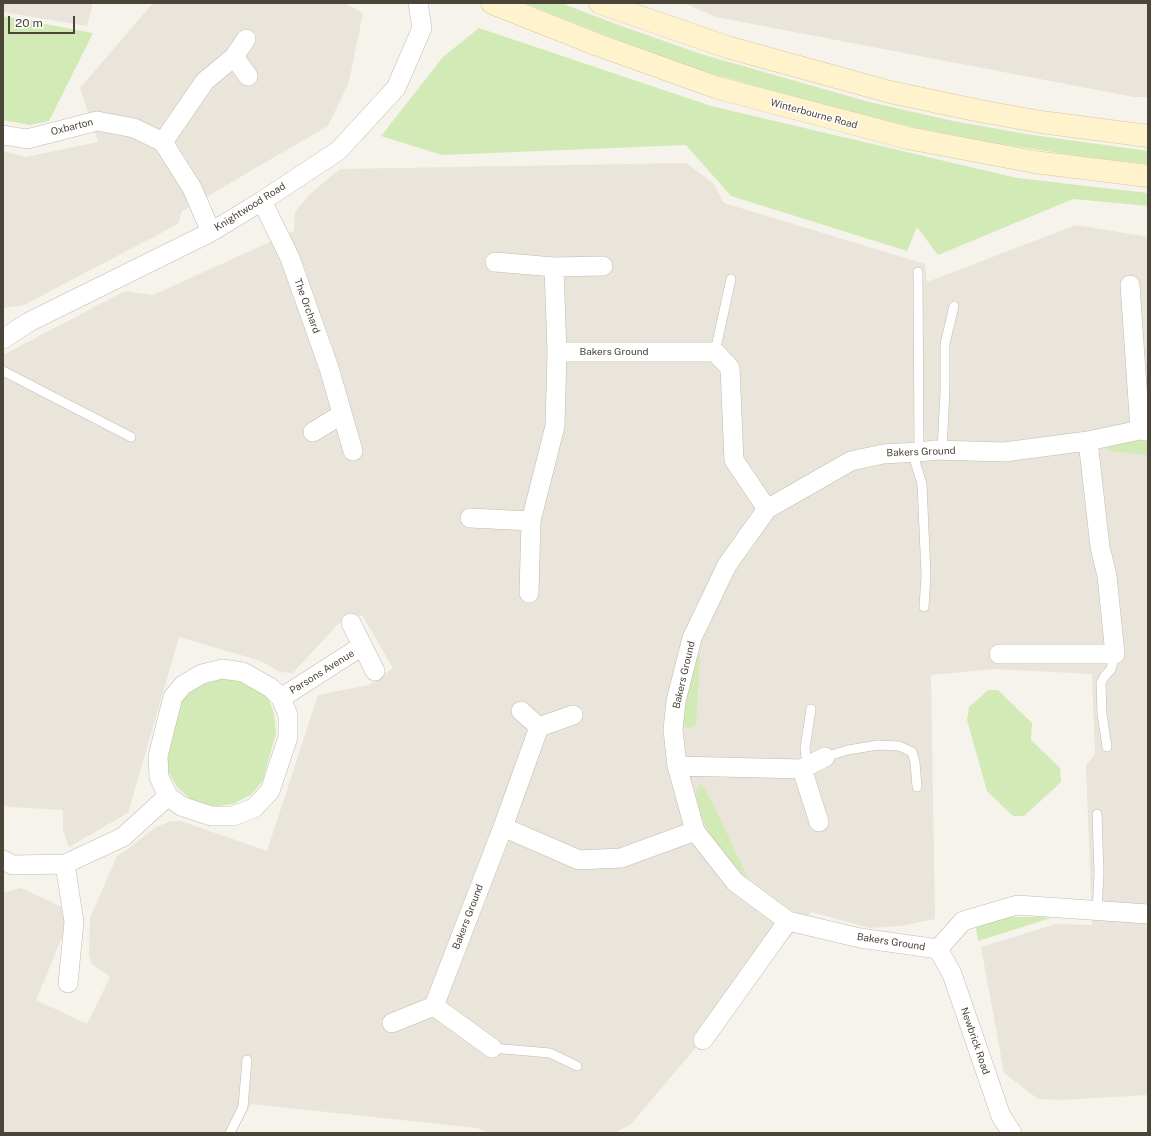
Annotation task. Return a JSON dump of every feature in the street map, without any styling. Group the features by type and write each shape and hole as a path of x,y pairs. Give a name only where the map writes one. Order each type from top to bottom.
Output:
{"main road":[{"name":"Winterbourne Road","path":"492,3 598,45 718,88 908,138 1034,162 1148,176"},
{"path":"600,3 727,47 890,92 1041,122 1148,136"}],"street":[{"name":"Knightwood Road","path":"3,339 29,322 211,232 262,201 338,151 396,88 422,28 418,3"},
{"path":"211,232 192,188 163,142 206,81 234,57 246,39"},
{"path":"234,57 248,76"},
{"name":"Oxbarton","path":"3,135 27,139 97,121 134,128 163,142"},
{"name":"The Orchard","path":"262,201 290,258 329,368 353,451"},
{"path":"495,262 554,267 603,266"},
{"path":"529,593 531,521 555,426 556,352 554,267"},
{"name":"Bakers Ground","path":"1130,285 1144,431 1088,441 1004,452 942,451 883,454 851,461 767,509 727,565 692,638 676,701 673,730 677,766 695,831 735,882 788,921 860,938 938,949 963,921 1017,906 1148,914"},
{"name":"Bakers Ground","path":"556,352 715,352"},
{"path":"715,352 730,368 734,460 767,509"},
{"path":"313,432 342,414"},
{"path":"999,654 1115,654 1107,576 1100,546 1088,441"},
{"path":"470,518 531,521"},
{"name":"Parsons Avenue","path":"351,623 375,671"},
{"name":"Parsons Avenue","path":"281,698 362,646"},
{"name":"Parsons Avenue","path":"222,669 243,672 271,688 281,698 288,715 288,737 270,791 254,808 233,816 211,816 181,806 168,796 160,777 158,756 173,697 183,685 202,674 222,669"},
{"path":"521,711 539,727 573,715"},
{"name":"Bakers Ground","path":"434,1006 503,827 539,727"},
{"path":"677,766 804,768 825,757"},
{"path":"804,768 819,822"},
{"path":"3,860 13,865 65,864 123,837 168,796"},
{"path":"503,827 579,860 621,858 695,831"},
{"path":"65,864 74,922 68,983"},
{"path":"703,1040 788,921"},
{"name":"Newbrick Road","path":"938,949 952,974 1001,1116 1012,1133"},
{"path":"392,1023 434,1006 492,1048"}],"lane":[{"path":"918,272 915,452 922,484 926,575 924,607"},
{"path":"715,352 731,279"},
{"path":"942,451 946,391 944,344 954,306"},
{"path":"3,371 131,436"},
{"path":"1108,747 1102,714 1101,683 1111,669 1115,654"},
{"path":"804,768 805,748 811,709"},
{"path":"825,757 848,750 878,745 900,746 912,752 915,762 917,787"},
{"path":"1097,814 1099,873 1097,911"},
{"path":"492,1048 550,1053 577,1066"},
{"path":"230,1133 243,1107 247,1060"}],"shaded area":[{"path":"3,3 93,3 87,26 3,12"},
{"path":"153,3 344,3 363,13 349,82 328,126 182,211 178,224 24,305 3,308 3,151 26,157 98,142 80,88"},
{"path":"684,3 1148,3 1148,97 1134,97 716,17"},
{"path":"686,163 713,183 724,203 925,264 927,282 1076,225 1148,237 1148,1095 1061,1100 1038,1099 1004,1073 981,947 1056,924 1092,925 1086,765 1095,754 1092,674 994,669 931,675 935,919 901,926 870,928 811,912 631,1124 615,1133 490,1133 477,1128 251,1104 236,1133 3,1133 3,893 21,888 62,907 66,928 36,1000 87,1024 110,977 92,964 89,955 90,918 117,856 156,827 171,821 181,821 267,851 318,695 369,685 393,668 362,615 338,624 293,673 280,672 261,661 179,637 128,813 69,847 63,830 63,810 9,807 3,805 3,355 125,291 153,295 294,231 295,212 311,193 340,169"}],"green space":[{"path":"524,3 561,3 701,54 869,102 953,121 1026,134 1148,151 1148,164 1085,157 988,142 903,125 808,101 702,71"},
{"path":"3,16 93,33 49,121 30,125 3,120"},
{"path":"479,28 711,106 1017,178 1148,193 1148,206 1073,199 938,255 917,227 907,251 731,196 686,145 442,155 381,136 443,57"},
{"path":"1148,441 1148,455 1110,451 1106,448 1113,442"},
{"path":"697,655 699,655 700,658 696,725 692,728 684,727 683,724 685,707"},
{"path":"218,676 236,677 267,696 274,713 276,733 263,780 252,794 233,804 211,807 190,799 177,787 168,771 166,753 179,705 189,692"},
{"path":"988,690 998,690 1032,723 1031,740 1060,768 1061,782 1024,816 1013,816 987,791 967,720 969,707"},
{"path":"701,783 712,802 749,880 725,855 710,835 699,810 696,791"},
{"path":"1010,917 1051,918 978,941 976,927"}]}
